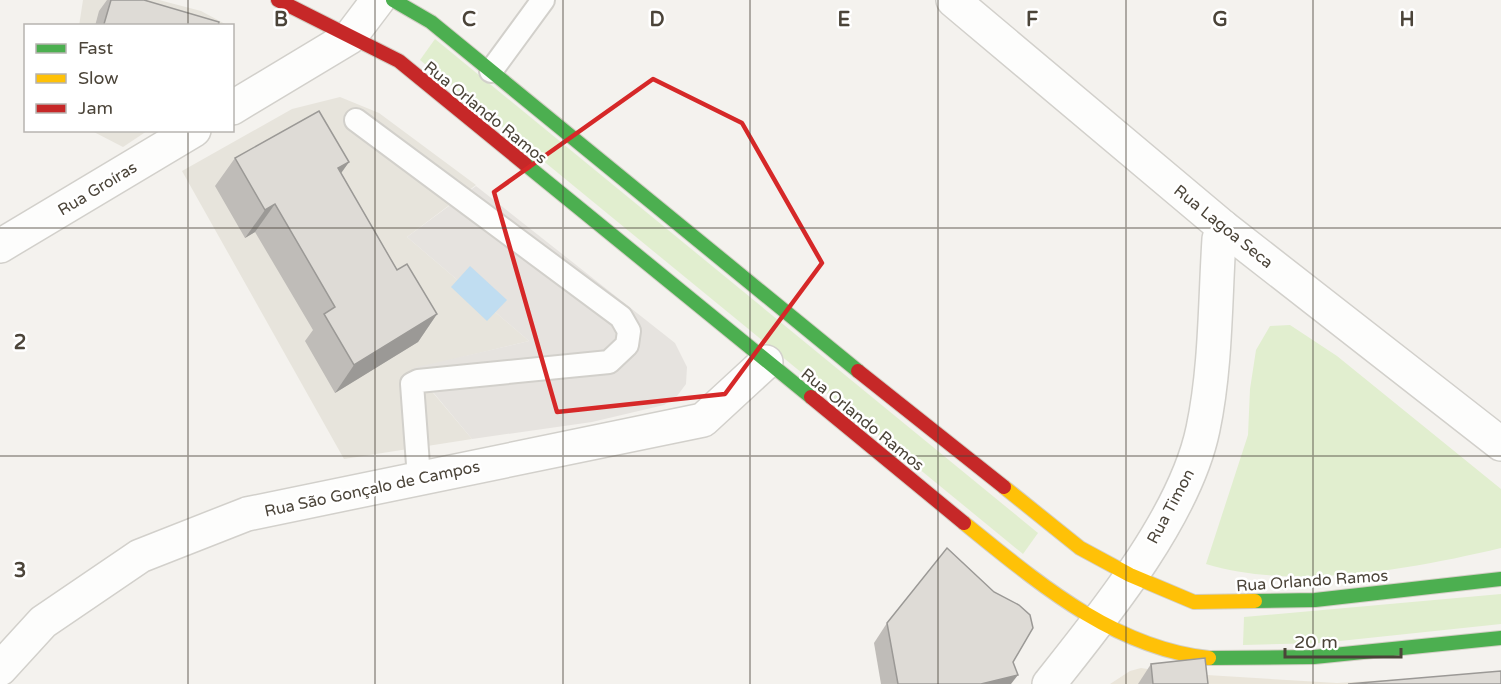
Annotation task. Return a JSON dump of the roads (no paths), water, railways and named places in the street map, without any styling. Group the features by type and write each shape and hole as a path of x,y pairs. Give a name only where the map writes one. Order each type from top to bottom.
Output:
{"street":[{"name":"Rua Orlando Ramos","path":"278,0 399,62 1042,586 1100,620 1167,651 1187,656 1242,660 1323,656 1501,638"},
{"path":"234,107 350,37 378,0"},
{"name":"Rua Orlando Ramos","path":"393,0 431,22 840,356 1080,548 1130,575 1194,602 1315,600 1501,579"},
{"name":"Rua Lagoa Seca","path":"953,0 1223,227 1501,444"},
{"name":"Rua Groíras","path":"0,246 191,132"},
{"name":"Rua Timon","path":"1049,684 1100,620 1130,575 1176,502 1190,471 1203,429 1211,366 1219,239 1223,227"},
{"name":"Rua São Gonçalo de Campos","path":"0,669 43,622 140,556 247,514 703,420 766,362"}],"lane":[{"path":"491,71 543,0"},
{"path":"356,120 621,317 629,331 627,345 609,362 418,381 412,384 419,477"}],"water":[{"path":"470,266 507,300 487,321 451,287"}]}
